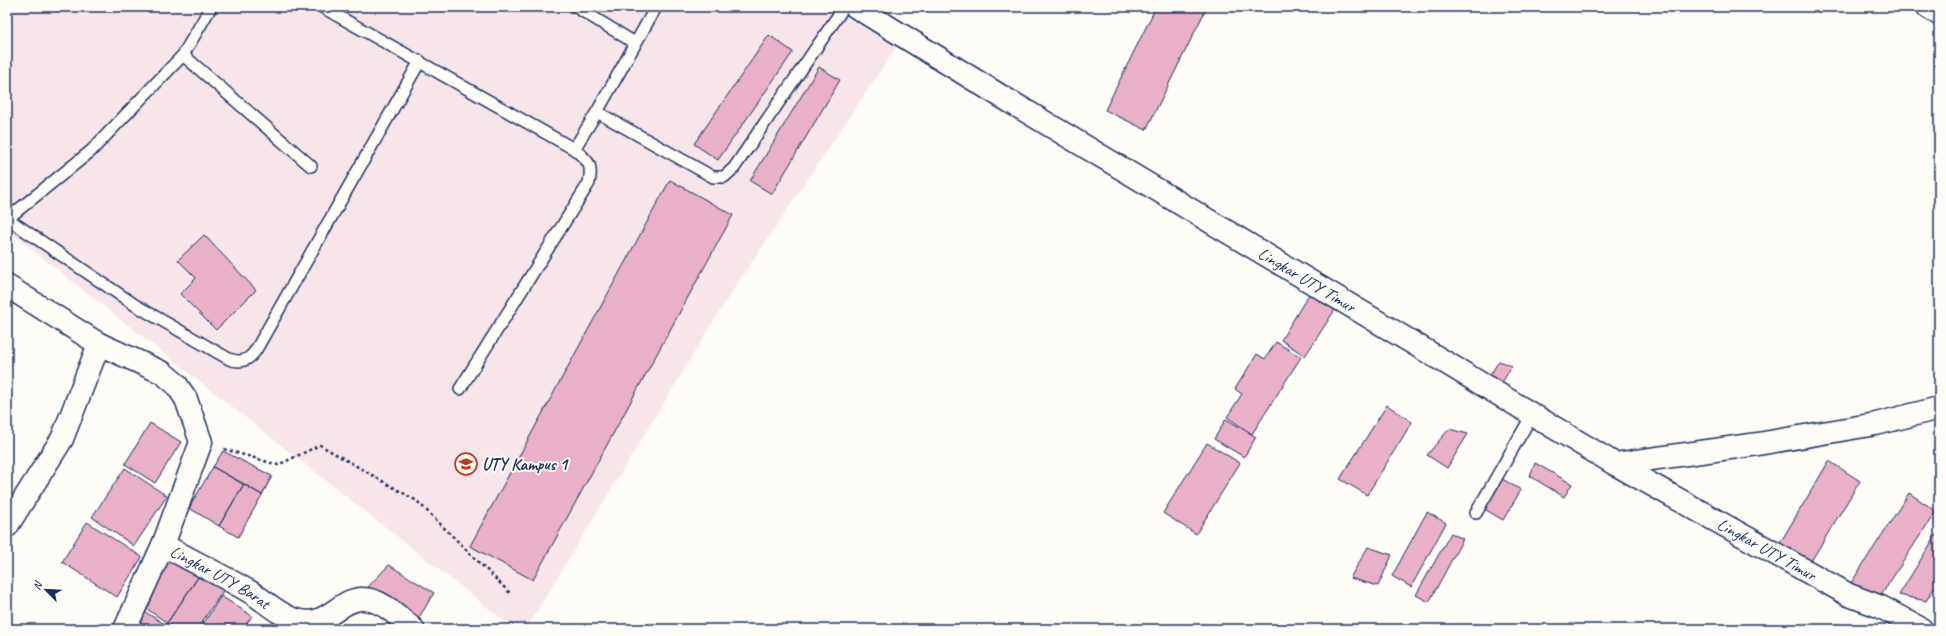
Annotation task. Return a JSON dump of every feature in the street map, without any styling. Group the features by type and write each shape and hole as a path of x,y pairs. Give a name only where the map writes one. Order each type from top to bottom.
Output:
{"street":[{"name":"Lingkar UTY Timur","path":"856,7 1615,464 1849,595 1881,607 1921,629"},
{"path":"1928,7 1939,14"},
{"path":"7,286 99,344 163,373 176,384 186,399 201,442"},
{"path":"7,526 62,439 99,344"},
{"path":"1615,464 1758,444 1868,425 1939,408"},
{"name":"Lingkar UTY Barat","path":"201,442 163,545 213,571 294,620 311,622 319,620 348,602 360,599 386,607 413,629"},
{"path":"125,629 163,545"}],"lane":[{"path":"211,7 183,55 91,151 8,219 135,305 229,359 240,362 250,358 257,348 420,61"},
{"path":"322,7 574,149 589,162 591,172 589,183 460,389"},
{"path":"576,7 636,43"},
{"path":"574,149 597,112 656,7"},
{"path":"597,112 713,177 724,177 734,168 844,7"},
{"path":"183,55 311,166"},
{"path":"1476,513 1532,415"}],"path":[{"path":"201,442 278,465 320,445 417,501 511,594"}],"shaded area":[{"name":"UTY Kampus 1","path":"7,7 827,7 897,46 727,299 526,629 515,629 7,230"}],"building":[{"path":"1156,7 1207,7 1146,130 1105,110"},
{"path":"769,35 793,52 718,160 694,144"},
{"path":"819,67 840,80 772,194 750,181"},
{"path":"670,180 733,215 533,580 470,546"},
{"path":"204,235 256,290 216,330 180,294 196,278 178,260"},
{"path":"1314,286 1340,302 1305,356 1281,340"},
{"path":"1276,342 1301,357 1252,434 1227,417 1242,394 1235,389 1257,354 1265,359"},
{"path":"1499,361 1512,366 1500,386 1487,380"},
{"path":"1387,405 1412,422 1367,495 1340,479"},
{"path":"1226,419 1256,437 1244,457 1214,439"},
{"path":"150,423 181,442 155,483 125,464"},
{"path":"1449,429 1468,434 1447,468 1427,455"},
{"path":"1207,443 1240,463 1196,534 1163,513"},
{"path":"223,451 272,476 262,495 213,467"},
{"path":"1829,461 1860,481 1811,561 1780,543"},
{"path":"1535,463 1572,484 1564,497 1530,476"},
{"path":"213,467 244,484 219,526 189,508"},
{"path":"125,468 167,496 134,546 92,517"},
{"path":"1499,477 1521,490 1503,520 1481,507"},
{"path":"244,484 262,495 238,537 219,526"},
{"path":"1909,493 1936,511 1878,600 1851,583"},
{"path":"1427,512 1446,523 1411,587 1392,576"},
{"path":"87,522 142,557 117,597 62,562"},
{"path":"1939,530 1939,580 1926,601 1899,595"},
{"path":"1451,533 1463,539 1429,602 1416,595"},
{"path":"1368,547 1392,555 1378,586 1350,578"},
{"path":"174,554 201,573 167,623 140,604"},
{"path":"389,565 434,593 418,619 366,589"},
{"path":"201,573 225,588 197,629 176,629 167,623"},
{"path":"221,596 252,616 243,629 200,629"},
{"path":"140,609 173,629 135,629"}],"place":[{"name":"UTY Kampus 1","path":"466,464"}]}
